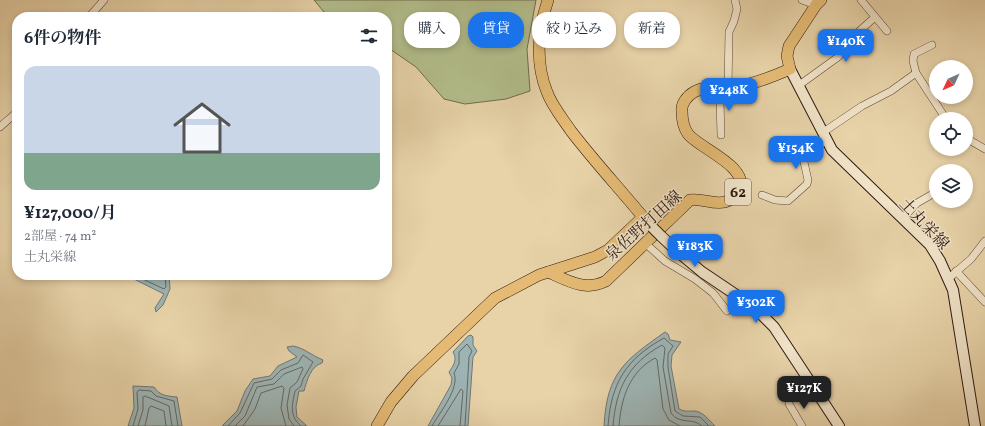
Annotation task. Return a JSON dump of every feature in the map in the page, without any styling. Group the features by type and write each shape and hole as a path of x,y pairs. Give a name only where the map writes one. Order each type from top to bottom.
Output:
{"main road":[{"name":"泉佐野打田線","path":"377,426 391,402 413,376 495,298 512,287 548,272 595,257 608,250 643,217 560,116 547,93 540,57 539,39 542,18 548,0"},
{"path":"790,69 787,56 789,46 818,2"},
{"name":"泉佐野打田線","path":"548,272 574,284 588,287 598,285 606,281 690,200 697,199 718,203 726,202 735,197 740,188 741,180 734,168 688,135 683,126 681,107 685,100 693,92 705,88 726,87 768,80 790,69"},
{"name":"土丸栄線","path":"790,69 832,150 930,246 952,275 976,426"},
{"path":"643,217 678,252 702,272 754,307 774,327 839,426"}],"street":[{"path":"93,12 104,0"},
{"path":"721,135 720,101 726,87 729,32 737,9 735,0 740,0"},
{"path":"802,0 818,2"},
{"path":"861,0 887,31"},
{"path":"798,86 838,57 855,35 874,17"},
{"path":"932,45 914,54 913,61 916,73 941,112"},
{"path":"762,195 775,200 788,201 807,184 808,180 804,162 806,156 824,136 862,106 892,91 916,73"},
{"path":"0,127 12,116"},
{"path":"973,142 985,149"},
{"path":"902,219 918,203 929,196"},
{"path":"985,241 970,259 952,275 985,302"},
{"path":"645,243 665,261 712,293 727,311"},
{"path":"789,404 802,426"}],"green space":[{"path":"314,0 536,0 534,12 532,12 532,22 527,49 530,91 506,99 465,104 444,99 416,67 392,50 392,12 324,12"}],"water":[{"path":"136,280 169,280 170,289 163,305 156,312 155,308 164,294"},
{"path":"665,332 668,334 670,340 681,342 672,355 671,366 679,409 701,413 715,426 604,426 609,393 620,370 639,351"},
{"path":"471,335 473,337 473,345 477,351 473,357 468,426 428,426 451,385 452,378 449,372 455,360 453,352 468,336"},
{"path":"293,346 301,348 323,360 322,363 312,370 304,391 299,391 296,407 297,417 307,426 222,426 237,411 245,391 253,379 270,376 278,366 297,357 289,351 287,347"},
{"path":"133,386 154,387 161,394 177,397 182,426 128,426 134,408"}]}
